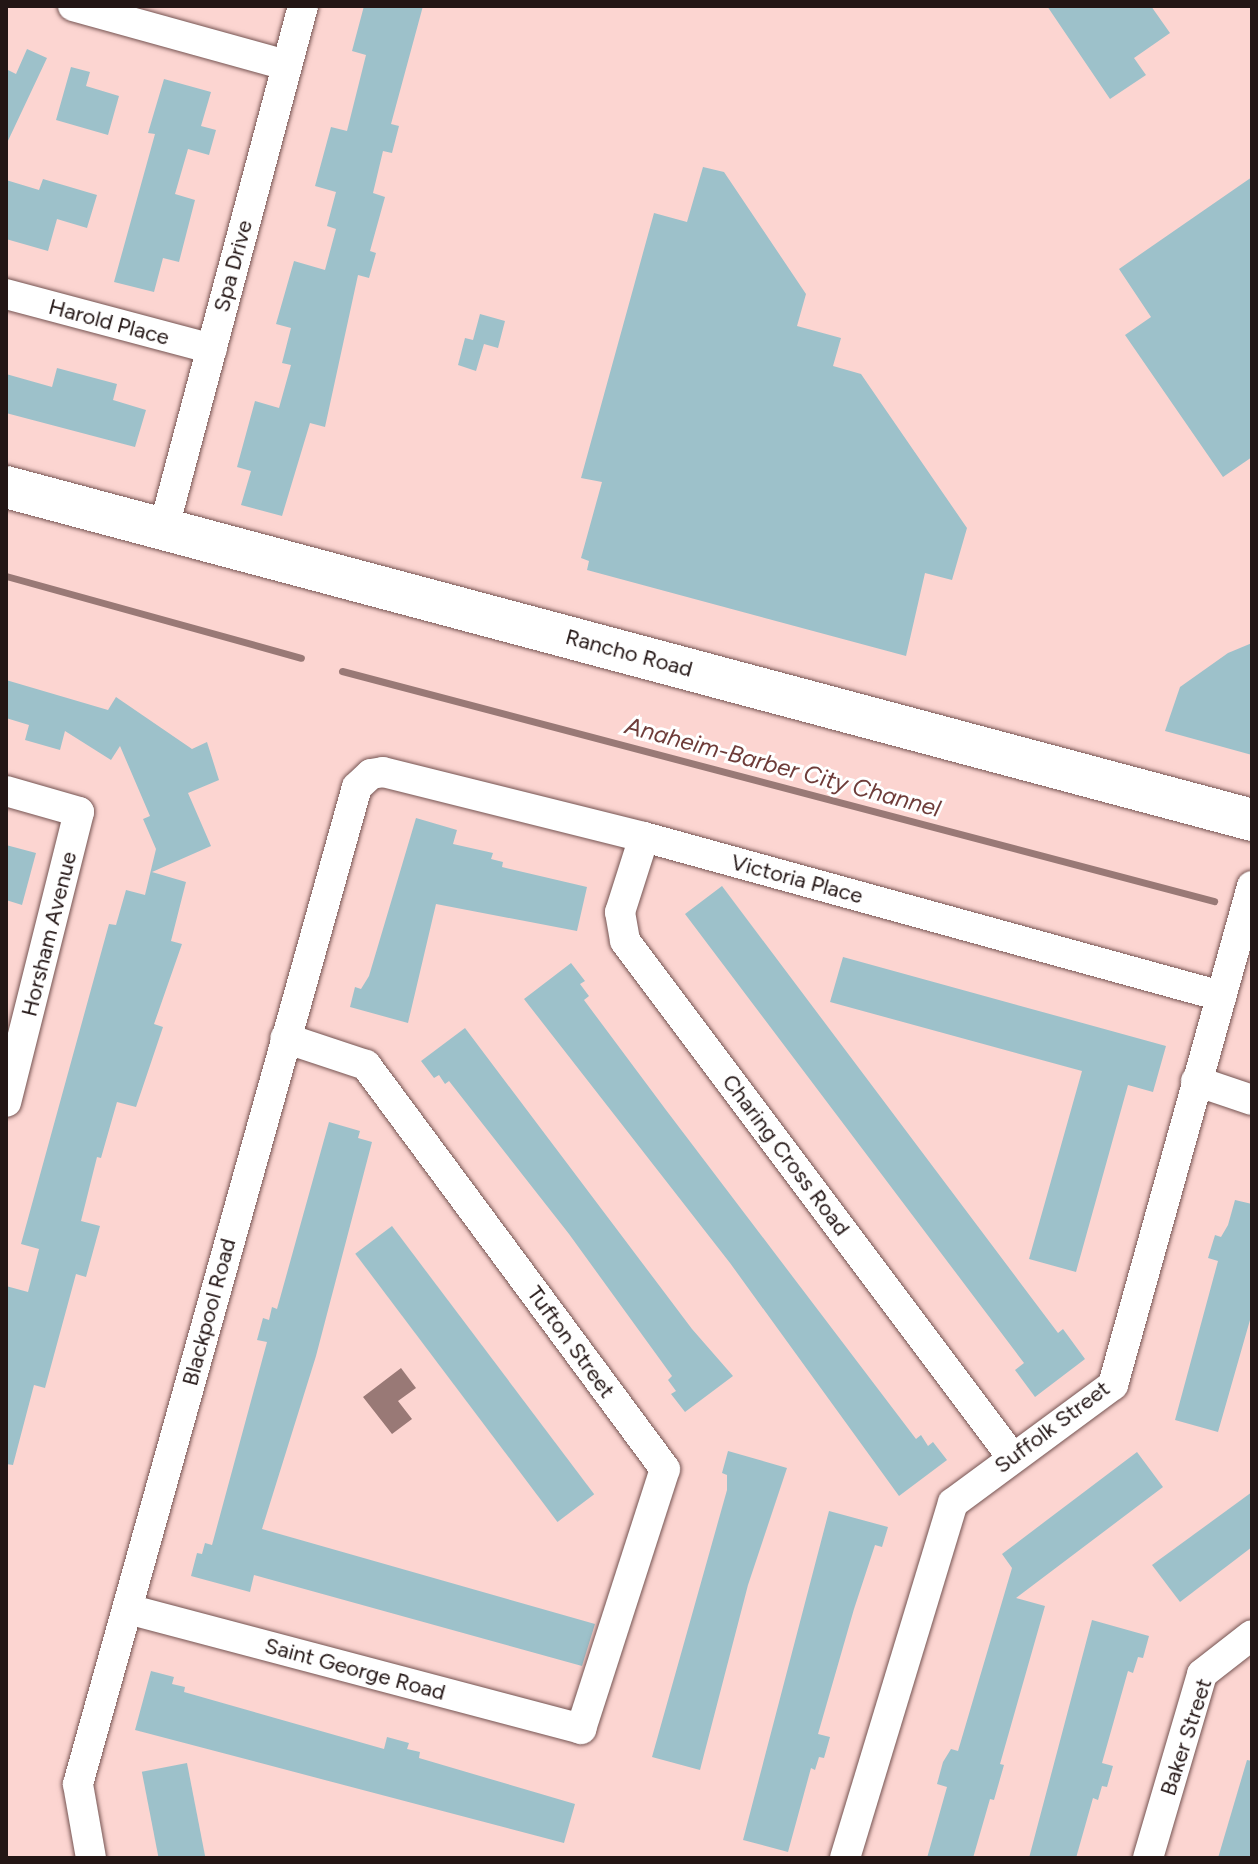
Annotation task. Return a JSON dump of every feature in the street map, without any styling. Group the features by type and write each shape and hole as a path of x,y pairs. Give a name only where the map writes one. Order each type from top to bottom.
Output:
{"street":[{"path":"73,6 286,65"},
{"name":"Spa Drive","path":"164,527 303,6"},
{"name":"Harold Place","path":"6,294 212,349"},
{"name":"Rancho Road","path":"6,487 1252,820"},
{"name":"Victoria Place","path":"371,774 383,772 644,837 1221,996"},
{"name":"Blackpool Road","path":"91,1858 78,1784 357,787 371,774"},
{"name":"Horsham Avenue","path":"6,791 79,812 7,1094"},
{"name":"Charing Cross Road","path":"644,837 620,912 625,941 1012,1457"},
{"name":"Suffolk Street","path":"845,1858 953,1503 1113,1385 1252,886"},
{"name":"Tufton Street","path":"285,1038 366,1065 665,1469 581,1729"},
{"path":"1196,1081 1252,1100"},
{"name":"Saint George Road","path":"128,1609 581,1729"},
{"name":"Baker Street","path":"1148,1858 1202,1674 1252,1635"}],"shaded area":[{"path":"401,1368 416,1388 398,1401 412,1419 392,1434 363,1397"}],"building":[{"path":"364,6 423,6 391,124 399,126 392,153 383,151 373,193 385,197 370,251 376,253 369,278 358,275 325,427 310,423 282,516 241,505 251,471 237,467 255,401 279,408 291,365 282,363 291,328 276,324 294,261 325,270 336,229 327,226 336,192 315,186 331,127 347,131 366,55 352,51"},
{"path":"1047,6 1151,6 1170,33 1134,58 1146,75 1110,99"},
{"path":"27,49 47,58 6,145 6,69 16,74"},
{"path":"71,67 90,72 86,86 119,96 108,135 56,120"},
{"path":"164,79 211,92 201,126 216,130 209,155 188,149 175,194 195,200 179,262 163,258 154,292 114,282 155,134 148,133"},
{"path":"703,167 724,172 806,294 797,326 841,338 833,366 861,374 967,528 952,580 925,573 906,656 587,570 589,561 581,558 602,482 581,478 654,213 687,222"},
{"path":"1252,177 1252,457 1223,477 1125,335 1151,317 1119,269"},
{"path":"43,179 97,195 87,228 57,219 48,251 6,239 6,180 39,190"},
{"path":"480,314 505,321 498,348 484,344 476,371 458,365 465,338 473,340"},
{"path":"57,368 117,384 113,400 146,410 135,447 6,413 6,374 52,387"},
{"path":"1252,643 1252,755 1165,731 1180,687 1228,653"},
{"path":"6,680 108,710 116,697 192,749 207,742 219,780 188,793 211,846 152,872 186,882 171,941 182,944 154,1024 163,1027 136,1107 117,1102 101,1158 97,1157 81,1221 100,1226 86,1277 76,1274 45,1388 34,1385 13,1465 6,1464 6,1286 28,1292 39,1249 21,1244 109,924 116,925 126,890 145,895 156,849 143,819 150,816 120,746 111,760 65,731 60,750 25,740 29,725 6,718"},
{"path":"416,818 457,830 453,844 493,853 491,859 503,862 502,867 587,887 577,931 436,904 408,1023 350,1007 355,987 361,989 369,976"},
{"path":"6,845 36,853 22,905 6,900"},
{"path":"722,886 1058,1333 1063,1329 1085,1359 1035,1397 1015,1370 1024,1363 685,914"},
{"path":"843,957 1166,1046 1153,1092 1128,1085 1076,1272 1029,1259 1082,1071 830,1002"},
{"path":"571,963 585,981 580,984 589,996 584,1000 666,1110 916,1439 921,1435 928,1446 933,1442 947,1460 899,1496 730,1263 524,999"},
{"path":"465,1028 692,1329 733,1376 685,1412 671,1394 676,1391 668,1380 672,1376 569,1234 449,1081 445,1084 439,1075 434,1078 421,1061"},
{"path":"329,1122 360,1131 358,1138 372,1142 316,1356 262,1529 595,1624 582,1666 254,1575 250,1592 191,1576 197,1553 202,1554 205,1543 212,1545 267,1342 257,1340 263,1318 269,1320 272,1307 277,1309"},
{"path":"1235,1200 1252,1204 1252,1313 1218,1432 1175,1420 1218,1261 1208,1258 1215,1235 1221,1237 1228,1225"},
{"path":"392,1226 594,1494 557,1522 355,1254"},
{"path":"728,1451 787,1468 748,1585 700,1770 652,1757 727,1490 727,1475 722,1473"},
{"path":"1137,1452 1163,1487 1016,1598 1045,1606 1000,1764 1004,1765 994,1800 990,1799 973,1858 927,1858 947,1787 937,1784 943,1762 951,1749 958,1751 1012,1568 1002,1554"},
{"path":"1252,1492 1252,1547 1180,1602 1152,1565"},
{"path":"829,1511 888,1527 882,1547 875,1545 854,1609 818,1734 830,1737 824,1758 819,1757 815,1770 811,1768 788,1852 743,1840"},
{"path":"1092,1620 1149,1636 1143,1658 1138,1657 1133,1673 1128,1671 1102,1763 1113,1766 1107,1787 1102,1786 1098,1800 1093,1798 1076,1858 1029,1858"},
{"path":"151,1671 174,1677 172,1684 185,1687 184,1692 384,1749 387,1737 409,1743 407,1749 420,1752 419,1758 575,1804 564,1843 135,1730"},
{"path":"1247,1760 1252,1761 1252,1858 1218,1858"},
{"path":"187,1763 205,1858 159,1858 142,1772"}],"waterway":[{"name":"Anaheim-Barber City Channel","path":"6,576 301,658"},
{"name":"Anaheim-Barber City Channel","path":"342,671 1214,901"}]}
